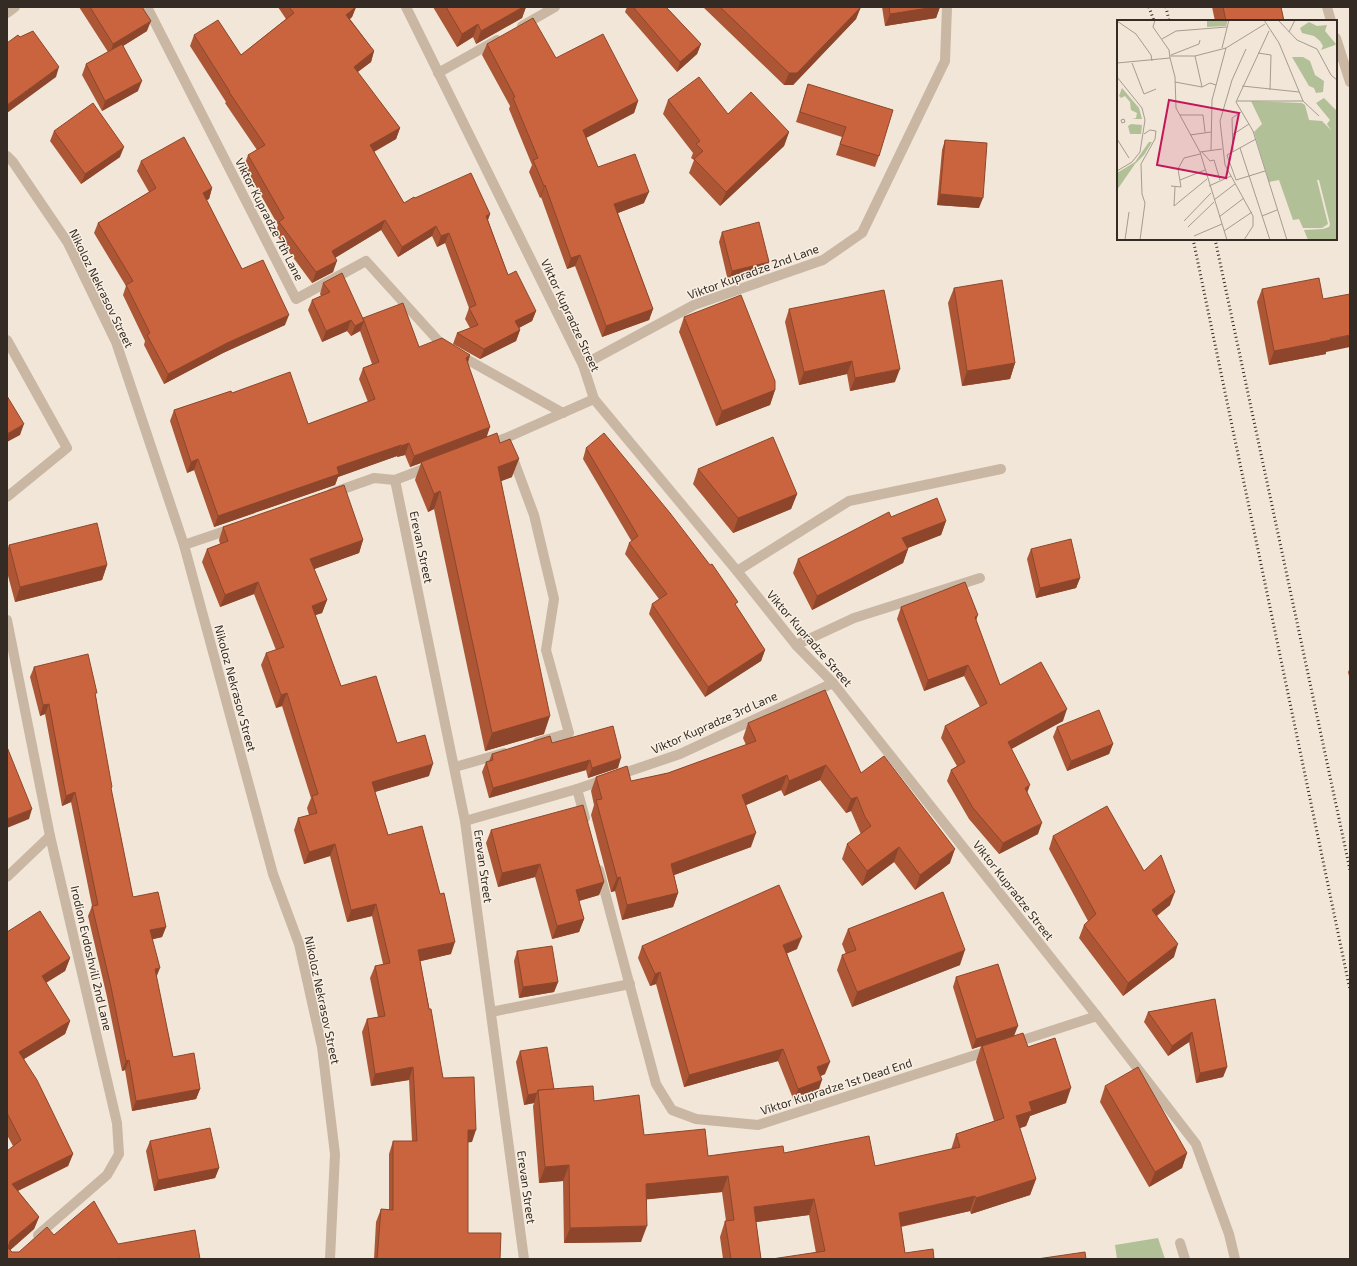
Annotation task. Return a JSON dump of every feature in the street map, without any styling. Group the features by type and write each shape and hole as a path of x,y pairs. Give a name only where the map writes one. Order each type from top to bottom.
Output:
{"street":[{"path":"7,13 15,7"},
{"name":"Viktor Kupradze 7th Lane","path":"147,7 296,299 366,261 443,346 563,413"},
{"name":"Viktor Kupradze Street","path":"406,7 583,365 594,399 737,571 796,645 833,683 1097,1016 1196,1144 1229,1234 1235,1259"},
{"path":"438,73 555,7"},
{"name":"Viktor Kupradze 2nd Lane","path":"583,365 694,305 823,260 862,233 945,61 947,7"},
{"path":"1326,7 1331,20"},
{"path":"1337,41 1350,82"},
{"name":"Nikoloz Nekrasov Street","path":"7,156 13,162 68,243 116,342 184,545 273,874 299,944 322,1047 335,1154 330,1259"},
{"path":"7,340 67,448 7,497"},
{"path":"476,449 506,438 594,399"},
{"path":"506,438 534,515 554,599 546,650 569,733 531,745"},
{"path":"323,496 374,478 395,480 440,463"},
{"path":"737,571 849,501 1001,469"},
{"name":"Erevan Street","path":"395,480 465,820 524,1259"},
{"path":"184,545 242,525"},
{"path":"796,645 854,618 980,578"},
{"name":"Irodion Evdoshvili 2nd Lane","path":"7,620 50,836 117,1124 119,1154 107,1175 28,1243"},
{"name":"Viktor Kupradze 3rd Lane","path":"465,820 577,789 680,754 833,683"},
{"path":"455,767 516,749"},
{"path":"577,789 588,827"},
{"path":"7,877 50,836"},
{"name":"Viktor Kupradze 1st Dead End","path":"596,858 656,1084 672,1110 696,1120 758,1124 1097,1016"},
{"path":"491,1012 630,984"},
{"path":"1180,1243 1185,1259"}],"green space":[{"path":"1158,1238 1165,1259 1117,1259 1115,1245"}],"building":[{"path":"90,7 142,7 151,21 113,44"},
{"path":"289,7 356,7 346,15 374,51 354,67 400,128 370,145 404,203 414,197 415,198 471,173 490,214 486,216 508,275 516,271 536,311 515,321 520,330 484,349 457,333 478,325 469,308 476,305 449,233 441,236 436,226 402,247 385,220 332,251 337,261 316,272 279,222 284,218 248,155 265,145 229,92 194,35 218,20 241,55 294,13"},
{"path":"446,7 523,7 481,31 478,24 462,34"},
{"path":"633,7 666,7 701,44 680,62"},
{"path":"720,7 861,7 797,73 789,73"},
{"path":"889,7 935,7 890,14"},
{"path":"1223,7 1281,7 1284,20 1226,20"},
{"path":"533,18 556,58 603,34 638,101 583,130 598,167 635,154 649,192 614,204 653,309 606,326 580,255 571,258 545,185 544,186 533,160 538,158 513,98 515,97 487,44"},
{"path":"33,31 59,67 7,105 7,43 18,35 20,37"},
{"path":"122,44 142,81 105,101 86,64"},
{"path":"699,77 728,114 751,92 789,132 726,192 694,159 703,151 696,144 700,141 668,100"},
{"path":"808,84 893,110 879,156 840,144 846,127 800,112"},
{"path":"93,103 124,147 85,174 54,131"},
{"path":"184,137 212,188 203,193 242,269 263,260 289,315 227,343 168,374 147,335 150,333 126,285 133,281 98,223 156,188 141,161"},
{"path":"945,140 987,143 983,198 940,194"},
{"path":"759,222 769,262 732,271 722,232"},
{"path":"342,273 364,321 355,326 351,320 326,331 312,300 330,292 323,283"},
{"path":"1319,278 1323,299 1350,294 1350,335 1274,351 1262,289"},
{"path":"1002,280 1015,363 967,371 954,288"},
{"path":"884,290 900,369 855,378 852,361 804,372 789,309"},
{"path":"741,295 775,381 775,390 722,411 684,317"},
{"path":"403,303 419,347 442,338 470,355 466,358 490,427 414,456 409,443 401,445 337,467 339,474 218,516 198,459 191,462 174,410 231,391 232,393 290,372 308,424 375,399 363,368 379,362 363,318"},
{"path":"7,396 24,424 7,434"},
{"path":"497,433 500,443 510,439 519,459 498,467 550,716 492,733 440,491 434,494 421,462"},
{"path":"604,433 670,513 710,565 712,564 738,602 735,604 765,650 708,687 652,604 667,594 629,543 638,536 586,448"},
{"path":"773,437 797,494 738,518 698,469"},
{"path":"344,485 363,540 310,559 327,600 312,606 341,686 376,676 397,743 425,735 433,764 372,782 388,835 422,826 440,894 444,893 455,942 418,950 429,1009 431,1009 443,1078 474,1077 476,1130 468,1130 468,1233 501,1233 500,1259 377,1259 381,1209 393,1210 393,1141 417,1141 413,1067 375,1074 367,1019 385,1016 375,966 390,963 376,904 351,910 335,844 309,852 298,818 317,813 312,796 318,794 287,693 281,695 266,653 284,647 258,582 225,595 207,549 228,541 223,527"},
{"path":"937,498 946,521 902,538 908,549 817,596 798,559 889,512 891,517"},
{"path":"97,523 107,565 20,587 9,545"},
{"path":"1071,539 1080,578 1040,588 1031,549"},
{"path":"965,582 978,615 975,617 1000,685 1041,662 1067,709 1008,742 1030,785 1025,788 1042,823 1003,843 973,808 951,770 965,762 945,726 987,703 968,665 928,680 901,607"},
{"path":"88,654 97,693 95,693 111,788 133,897 158,892 166,927 150,930 160,968 155,969 173,1057 194,1053 200,1089 136,1101 129,1060 126,1061 111,987 92,906 98,905 75,792 66,796 49,704 43,705 34,667"},
{"path":"825,690 861,773 884,756 955,849 920,875 899,847 867,871 847,844 871,826 865,817 857,797 851,799 826,765 789,781 787,775 742,795 756,833 671,864 678,893 627,905 620,877 617,878 596,800 602,799 596,777 627,766 631,781 668,773 756,741 748,723"},
{"path":"1099,710 1113,744 1071,761 1057,727"},
{"path":"613,726 621,758 592,768 590,760 493,788 486,762 493,760 492,754 550,736 552,743"},
{"path":"7,747 32,809 7,819"},
{"path":"583,805 604,882 576,890 584,919 557,926 540,864 502,873 491,830"},
{"path":"1107,806 1144,871 1161,855 1175,892 1152,910 1178,944 1128,983 1084,925 1096,914 1053,836"},
{"path":"779,885 802,937 783,945 830,1062 817,1067 822,1080 798,1089 783,1049 689,1075 660,972 655,974 642,946"},
{"path":"943,892 965,950 857,992 842,955 856,950 848,929"},
{"path":"40,911 70,958 42,976 70,1021 19,1052 37,1080 73,1154 12,1184 39,1217 10,1241 8,1248 12,1252 19,1252 47,1227 54,1235 94,1201 118,1244 195,1230 200,1259 7,1259 7,1151 21,1140 7,1113 7,932"},
{"path":"552,946 558,982 523,987 517,951"},
{"path":"998,964 1018,1026 976,1039 956,977"},
{"path":"1215,999 1227,1067 1200,1073 1192,1032 1172,1046 1148,1012"},
{"path":"1023,1033 1028,1047 1055,1038 1071,1088 1029,1102 1032,1111 1016,1116 1036,1179 976,1198 975,1196 899,1213 905,1253 933,1249 934,1259 772,1259 825,1251 814,1199 754,1207 761,1259 731,1259 725,1221 734,1220 728,1176 646,1184 647,1226 570,1228 569,1165 545,1167 538,1090 593,1086 594,1101 639,1095 644,1135 705,1129 708,1156 783,1146 784,1153 869,1136 875,1166 960,1147 956,1134 1004,1118 982,1046"},
{"path":"547,1047 554,1089 538,1090 537,1093 528,1095 520,1051"},
{"path":"1138,1067 1187,1153 1155,1172 1105,1086"},
{"path":"210,1128 219,1168 158,1180 150,1141"},
{"path":"1085,1252 1086,1259 1037,1259"}],"railway":[{"path":"1149,7 1154,20"},
{"path":"1166,7 1169,20"},
{"path":"1193,240 1350,990"},
{"path":"1215,240 1350,870"}]}
